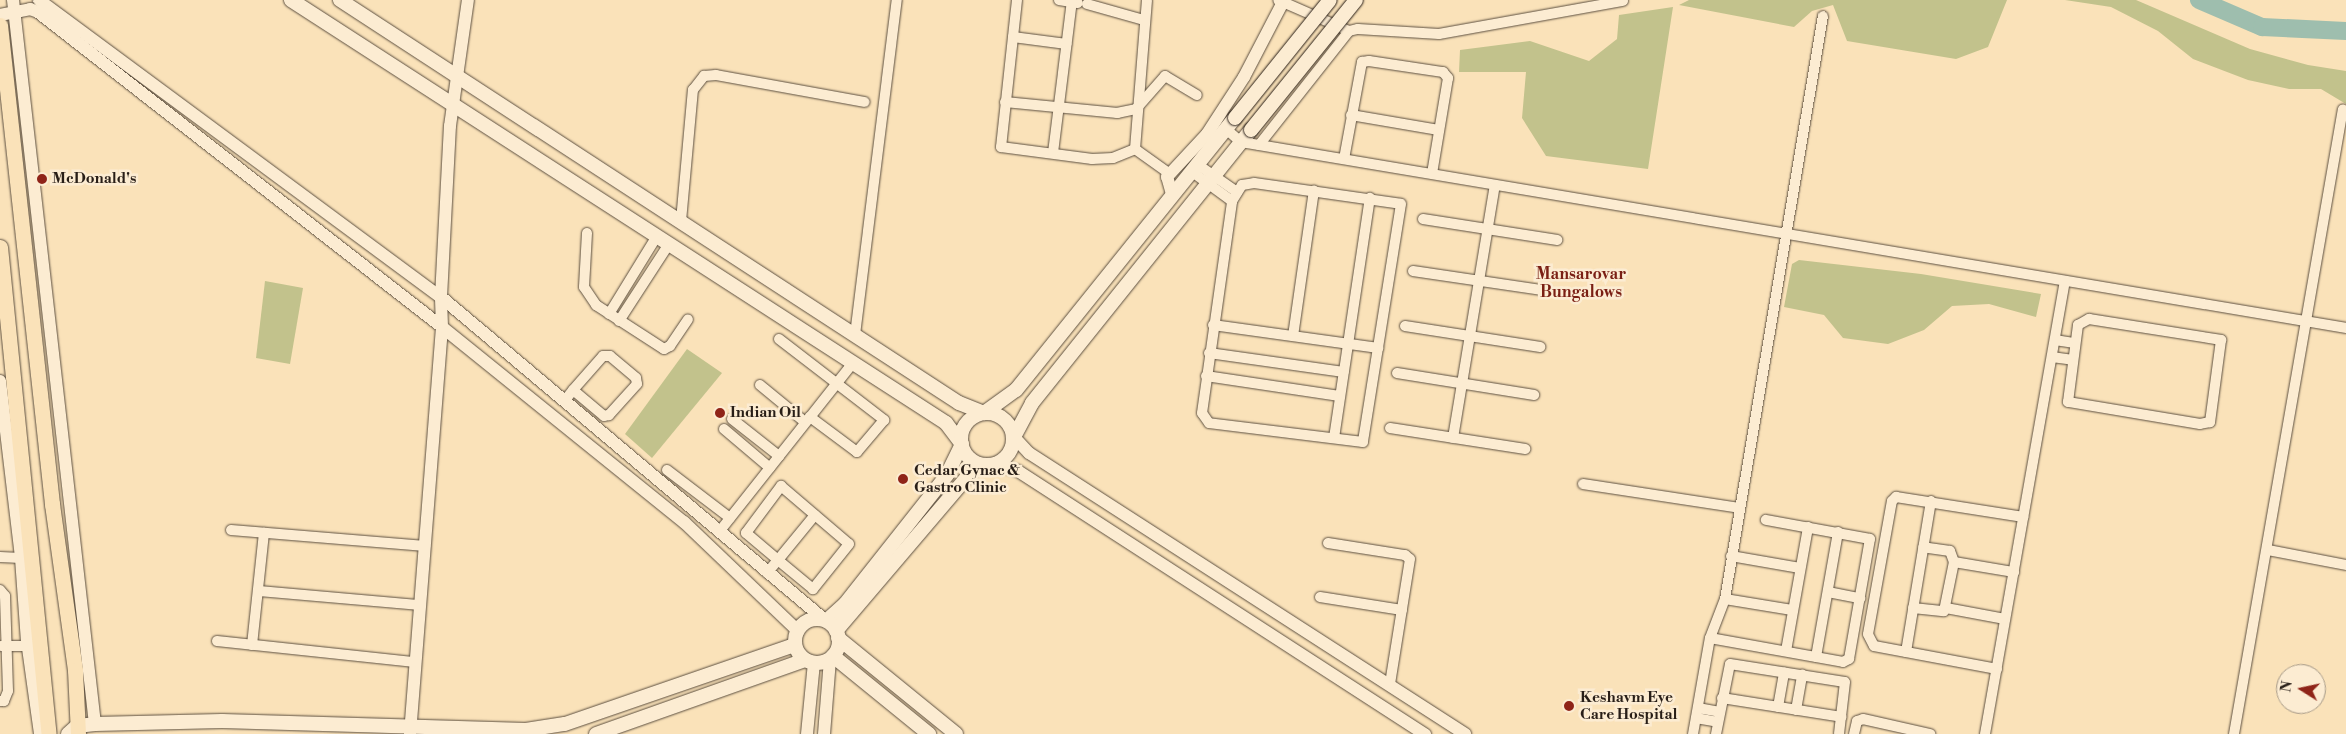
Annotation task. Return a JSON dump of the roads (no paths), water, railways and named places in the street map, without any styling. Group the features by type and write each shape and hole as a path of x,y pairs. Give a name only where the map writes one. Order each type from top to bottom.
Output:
{"main road":[{"path":"291,0 946,423 962,444 964,453 978,464 995,464 1009,454 1014,437 1032,403 1356,0"},
{"path":"340,0 458,74 959,403 1000,417 1014,437"},
{"path":"832,657 834,630 845,604 947,475 962,444 964,427 969,420 984,413 1016,390 1330,0"},
{"path":"0,25 56,460 75,670 74,731 95,724 222,721 410,730 526,730 565,724 796,645"},
{"path":"0,247 18,474 48,734"},
{"path":"834,630 978,464"},
{"path":"809,661 796,645 798,631 809,621 834,630 956,734"},
{"path":"596,734 809,661 832,657 929,734"}],"street":[{"path":"39,0 441,297 570,395 719,532 834,630"},
{"path":"410,730 442,326 441,297 452,105 468,0"},
{"path":"855,335 897,0"},
{"path":"1017,0 1001,148 1092,159 1113,158 1135,149"},
{"path":"1059,0 1088,2 1144,20"},
{"path":"1135,149 1136,109 1147,0"},
{"path":"1054,153 1072,1"},
{"path":"1172,194 1167,185 1170,174 1206,134 1244,77 1281,1 1350,31"},
{"path":"1259,145 1350,31 1358,29 1439,34 1623,1"},
{"path":"14,6 56,460 95,724"},
{"path":"0,15 14,6 38,12 442,326 684,522 798,631"},
{"path":"1693,734 1710,638 1724,599 1732,556 1823,16"},
{"path":"1013,37 1067,44"},
{"path":"1344,159 1360,65 1364,61 1443,72 1448,78 1432,174"},
{"path":"681,221 693,90 704,76 716,75 865,102"},
{"path":"1005,102 1117,113 1136,109 1165,76 1197,95"},
{"path":"2234,734 2268,550 2342,109"},
{"path":"1351,115 1439,130"},
{"path":"1231,124 1241,142 2346,328"},
{"path":"1135,149 1170,174"},
{"path":"1194,167 1234,197"},
{"path":"1247,183 1370,198 1401,204 1363,442 1209,422 1202,413 1213,325 1234,197 1247,183"},
{"path":"1453,438 1495,185"},
{"path":"1292,336 1314,191"},
{"path":"1334,438 1370,198"},
{"path":"1422,219 1557,240"},
{"path":"587,233 584,287 588,297 619,321 664,349 670,346 688,319"},
{"path":"609,314 658,236"},
{"path":"619,321 669,244"},
{"path":"1414,271 1548,292"},
{"path":"1985,734 2065,281"},
{"path":"2089,319 2221,340 2210,422 2200,424 2071,403 2067,399 2076,343 2078,325 2089,319"},
{"path":"1213,325 1378,348"},
{"path":"1405,326 1540,347"},
{"path":"760,385 808,420 857,452 884,420 779,339"},
{"path":"2054,340 2076,343"},
{"path":"1209,353 1344,372"},
{"path":"603,356 610,356 636,378 637,384 610,415 604,416 570,395 603,356"},
{"path":"2052,357 2073,360"},
{"path":"719,532 853,363"},
{"path":"1397,372 1534,395"},
{"path":"1206,376 1340,396"},
{"path":"0,381 18,474 21,558 28,646 40,734"},
{"path":"732,419 779,456"},
{"path":"1390,428 1525,449"},
{"path":"724,429 770,468"},
{"path":"1014,437 1029,453 1390,684 1451,730 1465,734"},
{"path":"995,464 1018,471 1426,734"},
{"path":"668,470 730,518"},
{"path":"1583,484 1739,508"},
{"path":"782,486 848,544 813,589 778,560 746,533 782,486"},
{"path":"1997,669 1874,646 1868,634 1892,501 1902,496 2023,518"},
{"path":"1906,652 1931,501"},
{"path":"767,573 815,515"},
{"path":"1710,638 1847,662 1871,540 1838,532 1766,520"},
{"path":"1786,652 1808,527"},
{"path":"230,530 424,546"},
{"path":"1816,657 1838,532"},
{"path":"252,645 264,533"},
{"path":"1328,543 1408,556 1410,562 1390,684"},
{"path":"1913,608 1940,613 1946,608 1954,562 1950,551 1924,547"},
{"path":"2268,550 2346,565"},
{"path":"1732,556 1800,568"},
{"path":"0,558 21,558"},
{"path":"1954,562 2014,572"},
{"path":"0,590 4,596 3,646 8,691 4,701 0,702"},
{"path":"258,590 420,605"},
{"path":"1828,592 1860,598"},
{"path":"1320,597 1402,610"},
{"path":"1724,599 1792,610"},
{"path":"1946,608 2006,619"},
{"path":"217,642 415,662"},
{"path":"3,646 28,646"},
{"path":"824,734 832,657"},
{"path":"807,734 809,661"},
{"path":"1716,734 1728,665 1846,683 1839,734"},
{"path":"1778,707 1784,673"},
{"path":"1796,710 1802,675"},
{"path":"1722,698 1842,717"},
{"path":"1697,713 1719,717"},
{"path":"1854,734 1857,721 1863,719 1930,734"}],"waterway":[{"path":"2199,0 2262,27 2346,31"}],"place":[{"name":"McDonald's","path":"42,179"},
{"name":"Indian Oil","path":"720,413"},
{"name":"Cedar Gynac & Gastro Clinic","path":"903,479"},
{"name":"Keshavm Eye Care Hospital","path":"1569,706"}],"district":[{"name":"Mansarovar Bungalows","path":"1581,283"}]}
